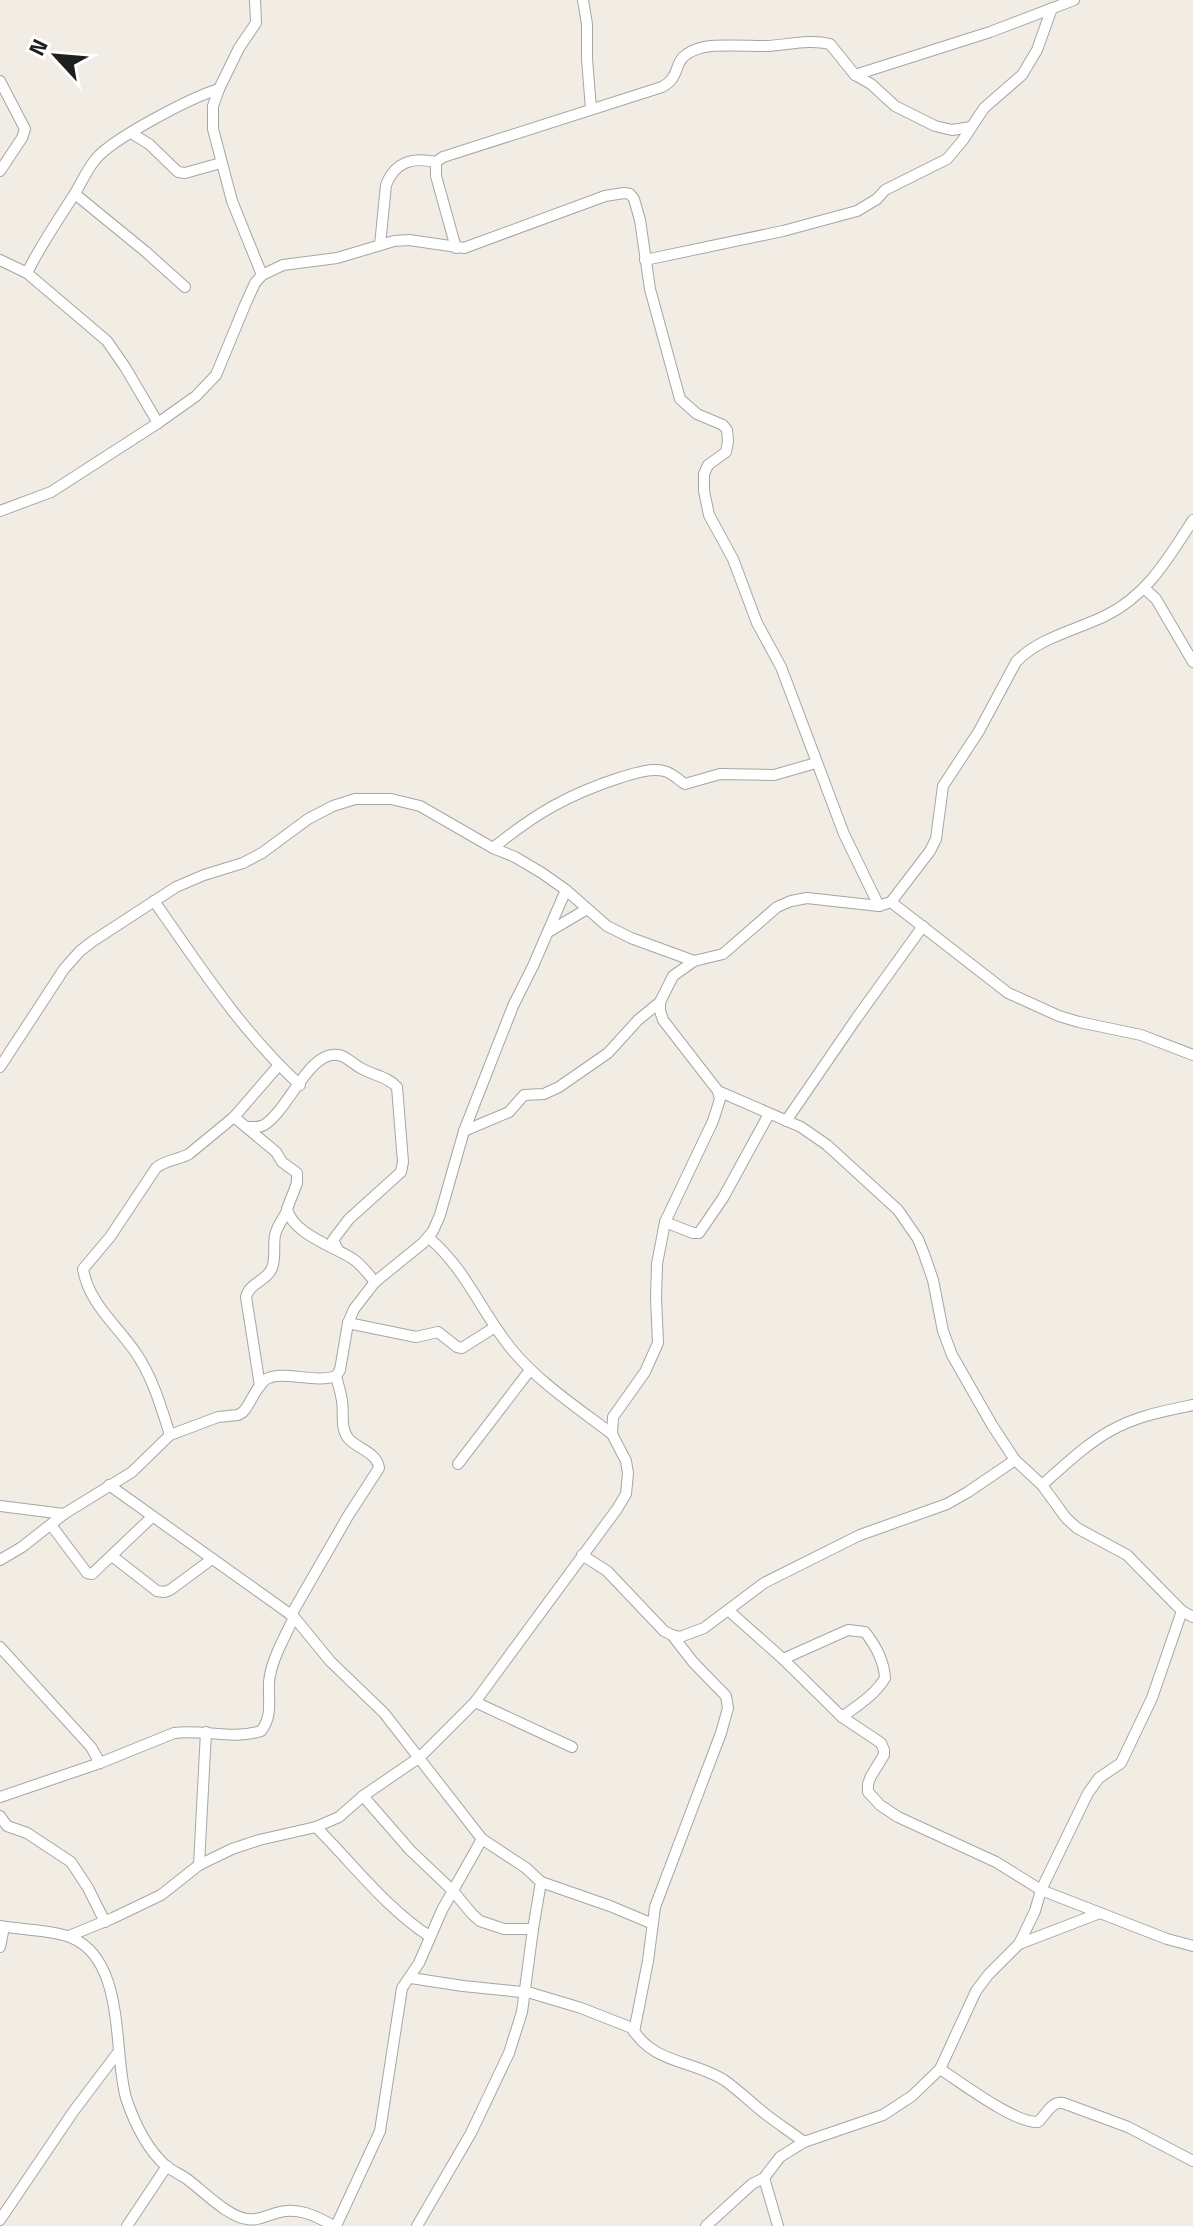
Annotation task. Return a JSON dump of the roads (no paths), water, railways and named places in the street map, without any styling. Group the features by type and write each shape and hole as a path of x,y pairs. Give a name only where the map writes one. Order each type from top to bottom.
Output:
{"street":[{"path":"255,0 256,23 239,48 219,89 213,106 213,129 232,201 262,275"},
{"path":"583,0 591,109"},
{"path":"855,75 990,32 1074,0"},
{"path":"645,260 783,231 857,211 885,190 947,159 984,108 1022,75 1037,50 1052,8"},
{"path":"380,245 389,176 405,161 423,159 436,162 443,157 662,87 675,77 682,58 690,51 708,46 825,43 833,47 855,75 871,84 895,106 935,126 952,130 971,127"},
{"path":"0,81 25,129 0,171"},
{"path":"27,273 50,229 95,159 131,133 219,89"},
{"path":"131,133 149,144 182,174 221,163"},
{"path":"436,162 436,176 456,248"},
{"path":"75,194 185,287"},
{"path":"0,511 51,492 196,396 216,375 255,283 262,275 283,265 337,258 409,240 456,248 472,246 605,196 630,194 640,220 650,289 680,399 697,414 723,425 727,430 726,452 708,465 704,474 709,515 733,559 757,623 781,667 844,834 879,906"},
{"path":"0,260 27,273 107,341 158,423"},
{"path":"464,1131 513,1110 521,1096 544,1094 559,1087 608,1053 638,1020 660,1002 673,976 694,961 723,954 777,907 807,898 879,906 891,902 930,851 936,839 943,786 979,731 1016,662 1053,638 1107,615 1132,599 1168,561 1193,520"},
{"path":"1144,588 1156,599 1193,662"},
{"path":"493,848 528,820 570,796 639,772 662,770 685,784 720,774 774,775 816,763"},
{"path":"0,1067 64,969 80,951 176,887 243,863 308,819 355,799 391,799 420,806 493,848 515,857 566,890 617,932 694,961"},
{"path":"0,1560 64,1514 132,1472 170,1435 218,1417 238,1415 247,1408 268,1378 277,1375 318,1379 336,1376 340,1370 348,1323 361,1298 375,1282 429,1238 440,1215 464,1131 513,1006 566,890"},
{"path":"154,901 227,1006 300,1085"},
{"path":"891,902 1008,993 1079,1022 1141,1035 1193,1055"},
{"path":"549,932 587,909"},
{"path":"786,1121 923,926"},
{"path":"612,1434 613,1417 645,1372 658,1343 657,1264 665,1222 713,1121 720,1099 718,1091 663,1020 660,1002"},
{"path":"246,1127 266,1124 300,1085 310,1067 331,1054 341,1055 361,1069 393,1082 398,1091 401,1172 341,1228 333,1240 338,1250"},
{"path":"170,1435 158,1397 138,1356 100,1309 83,1269 110,1237 156,1168 189,1154 234,1117 279,1065"},
{"path":"718,1091 801,1127 827,1145 888,1198 918,1239 933,1280 943,1331 952,1355 1015,1460 1042,1485 1077,1528 1127,1555 1182,1611 1193,1617"},
{"path":"665,1222 699,1233 723,1198 769,1114"},
{"path":"234,1117 297,1173 297,1183 276,1232 274,1265 271,1272 248,1290 246,1297 260,1386"},
{"path":"287,1211 290,1218 306,1232 357,1261 375,1282"},
{"path":"69,1936 161,1895 199,1865 232,1849 316,1827 339,1817 363,1796 420,1757 475,1702 626,1494 626,1461 612,1434 530,1370 495,1327 453,1261 429,1238"},
{"path":"348,1323 416,1337 438,1332 462,1348 495,1327"},
{"path":"458,1464 530,1370"},
{"path":"0,1797 100,1763 174,1733 244,1734 264,1728 270,1707 272,1668 292,1616 379,1468 376,1459 350,1440 345,1432 343,1403 336,1376"},
{"path":"1042,1485 1112,1430 1161,1411 1193,1405"},
{"path":"582,1555 607,1571 664,1631 680,1637 704,1628 764,1583 786,1571 860,1535 947,1504 1015,1460"},
{"path":"109,1485 292,1616 330,1661 384,1713 482,1839 526,1868 541,1882 653,1924"},
{"path":"0,1506 64,1514"},
{"path":"51,1525 87,1573 92,1574 152,1517"},
{"path":"112,1556 157,1591 164,1592 212,1559"},
{"path":"728,1610 842,1717 881,1743 884,1750 868,1784 868,1792 880,1805 925,1831 996,1862 1041,1890 1167,1939 1193,1946"},
{"path":"706,2226 752,2184 764,2178 780,2157 804,2142 883,2115 912,2096 940,2069 976,1991 1019,1944 1041,1890 1088,1793 1099,1778 1121,1763 1143,1720 1182,1611"},
{"path":"783,1659 848,1630 865,1632 874,1643 885,1678 865,1700 842,1717"},
{"path":"634,2032 655,1907 721,1733 729,1702 723,1691 693,1662 672,1635"},
{"path":"0,1647 91,1747 100,1763"},
{"path":"475,1702 572,1747"},
{"path":"199,1865 206,1732"},
{"path":"363,1796 472,1914 491,1926 533,1929"},
{"path":"0,1816 7,1826 27,1833 71,1862 105,1922"},
{"path":"316,1827 389,1904 429,1936"},
{"path":"0,1947 2,1926 69,1936 91,1951 108,1982 127,2099 150,2148 167,2166 245,2223 288,2210 303,2212 335,2226 380,2131 401,1992 482,1839"},
{"path":"417,2226 471,2133 503,2069 522,2012 541,1882"},
{"path":"1019,1944 1100,1913"},
{"path":"411,1978 524,1992 581,2008 632,2028 659,2055 721,2078 804,2142"},
{"path":"0,2220 67,2120 119,2051"},
{"path":"940,2069 997,2106 1030,2123 1038,2122 1058,2102 1063,2103 1128,2127 1193,2161"},
{"path":"127,2226 167,2166"},
{"path":"764,2178 778,2226"}]}
